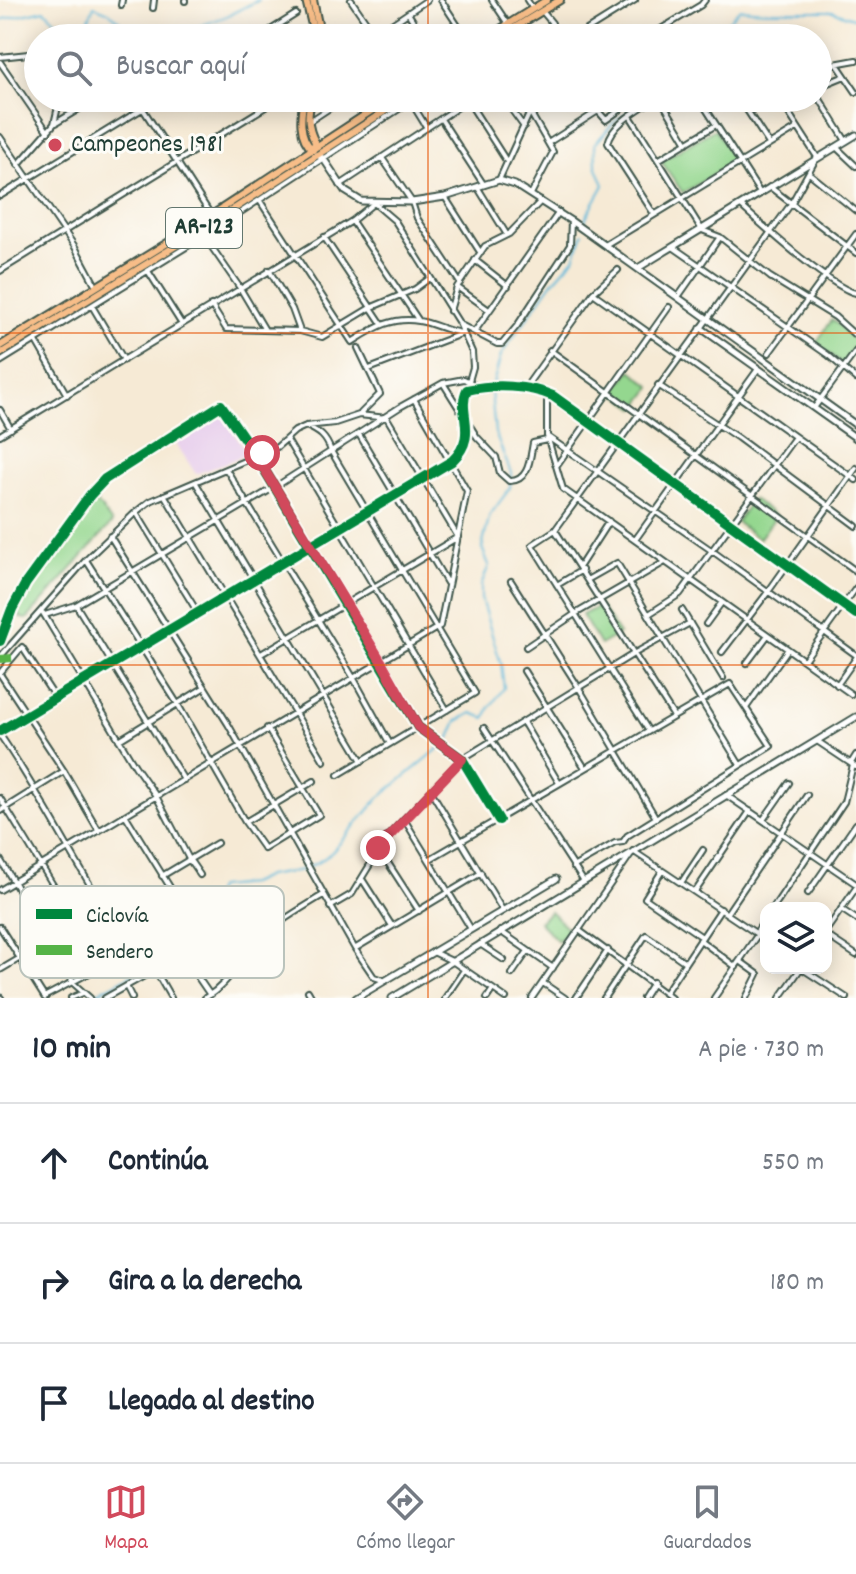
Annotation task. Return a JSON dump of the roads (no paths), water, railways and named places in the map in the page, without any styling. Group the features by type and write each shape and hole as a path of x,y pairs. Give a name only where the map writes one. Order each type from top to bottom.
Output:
{"main road":[{"path":"306,0 316,24"},
{"path":"313,0 316,24"},
{"path":"514,24 547,0"},
{"path":"515,24 560,0"},
{"path":"302,112 302,130 308,146 318,156"},
{"path":"310,112 308,122 318,156"},
{"name":"AR-123","path":"0,346 211,215 318,156 370,112"},
{"name":"AR-123","path":"0,354 389,112"}],"street":[{"path":"153,8 154,0"},
{"path":"351,0 366,24"},
{"path":"392,24 427,0"},
{"path":"441,0 457,24"},
{"path":"492,0 510,24"},
{"path":"527,0 533,9"},
{"path":"596,24 635,0"},
{"path":"670,24 705,0"},
{"path":"542,11 551,24"},
{"path":"408,12 415,24"},
{"path":"280,24 296,14"},
{"path":"24,56 0,60 24,96"},
{"path":"832,65 856,60"},
{"path":"837,64 856,92"},
{"path":"832,81 845,76"},
{"path":"35,112 48,132"},
{"path":"54,124 57,112"},
{"path":"18,165 54,124 74,112"},
{"path":"0,196 138,112"},
{"path":"145,112 211,215"},
{"path":"0,271 258,112"},
{"path":"308,122 323,112"},
{"path":"416,112 427,128"},
{"path":"340,185 451,112"},
{"path":"478,112 507,162"},
{"path":"513,112 524,127"},
{"path":"499,180 530,112"},
{"path":"530,112 553,152 531,194"},
{"path":"548,143 596,112"},
{"path":"599,112 606,120 616,112"},
{"path":"636,112 610,135 608,143 654,214"},
{"path":"667,112 687,143"},
{"path":"708,112 760,193"},
{"path":"748,112 769,144"},
{"path":"788,112 817,157"},
{"path":"828,112 846,141"},
{"path":"630,116 702,230 720,237 770,277 835,317 856,336"},
{"path":"441,119 507,235"},
{"path":"658,160 716,125"},
{"path":"605,245 797,128"},
{"path":"638,268 856,135"},
{"path":"0,137 2,145 29,179 96,287"},
{"path":"836,147 856,166"},
{"path":"0,362 260,201 318,156 340,185 361,201 412,202 445,197 499,180 531,194 856,425"},
{"path":"648,730 532,545 555,530 578,499 791,204 817,157"},
{"path":"382,158 412,202 417,218 459,285 489,310"},
{"path":"809,173 856,211"},
{"path":"770,187 856,253"},
{"path":"445,197 481,253"},
{"path":"260,201 352,342 382,324 419,321 453,333 463,333"},
{"path":"450,311 459,285 485,246 507,235 541,201"},
{"path":"0,435 352,221 374,203"},
{"path":"374,203 395,221 459,323 472,352 473,367 469,381"},
{"path":"740,205 770,233 843,290 856,293"},
{"path":"474,332 559,212"},
{"path":"352,221 419,321"},
{"path":"459,323 502,344 570,245 571,221"},
{"path":"769,353 856,234"},
{"path":"204,236 265,330"},
{"path":"324,237 382,324"},
{"path":"678,297 720,237"},
{"path":"673,247 789,327 856,379"},
{"path":"475,260 508,286"},
{"path":"269,270 292,309 300,331"},
{"path":"525,388 593,293 618,270"},
{"path":"148,271 181,323"},
{"path":"211,305 226,329 300,331 322,337 370,308 415,289 430,278"},
{"path":"593,293 856,480"},
{"path":"92,306 124,360"},
{"path":"557,466 669,307"},
{"path":"701,328 856,438"},
{"path":"369,369 463,333"},
{"path":"36,341 67,395"},
{"path":"358,348 380,394 359,415"},
{"path":"550,350 856,571"},
{"path":"814,408 856,351"},
{"path":"635,540 758,369"},
{"path":"44,613 76,605 443,383 464,379 479,387"},
{"path":"443,383 477,437 496,457 503,477 511,482 523,477 533,443 548,438 568,450 856,657 837,685"},
{"path":"658,385 856,526"},
{"path":"92,886 0,733 54,696 85,681 452,461 462,447 468,422 464,396 467,390 479,387 525,388 547,393 732,522 856,614"},
{"path":"547,393 548,438 563,489 851,694"},
{"path":"0,890 440,626 467,491 414,399"},
{"path":"0,641 26,583 90,495 105,479 221,405 311,545 418,727 462,759 499,820"},
{"path":"0,410 11,429"},
{"path":"0,658 44,613 86,560 150,501 277,447 295,431 306,426 335,423 359,415 387,418"},
{"path":"387,418 458,537"},
{"path":"306,426 320,432 327,441 475,693 338,775"},
{"path":"359,435 449,585"},
{"path":"649,614 680,594 795,437"},
{"path":"287,440 447,710"},
{"path":"722,652 856,468"},
{"path":"226,469 353,677 390,744"},
{"path":"196,483 362,761"},
{"path":"165,496 324,761"},
{"path":"136,512 198,613"},
{"path":"557,585 581,568 609,521"},
{"path":"555,530 673,715"},
{"path":"110,536 170,628 291,831 355,949 374,977 386,981"},
{"path":"261,654 458,537"},
{"path":"86,560 142,646 264,849 319,815 267,728"},
{"path":"526,647 575,614 665,562"},
{"path":"587,580 617,563 740,765"},
{"path":"511,581 656,818"},
{"path":"804,660 856,588"},
{"path":"706,624 722,602"},
{"path":"76,605 184,780"},
{"path":"682,610 723,678"},
{"path":"44,613 156,796 200,875"},
{"path":"330,907 352,894 378,848 462,759 635,653 690,623"},
{"path":"747,663 768,635"},
{"path":"54,696 22,647 0,673 100,831"},
{"path":"746,708 788,649"},
{"path":"0,658 12,658"},
{"path":"524,671 585,768"},
{"path":"430,859 730,684 771,746 627,836 623,842 615,843 573,867"},
{"path":"119,740 205,687"},
{"path":"392,998 856,717"},
{"path":"523,722 559,783"},
{"path":"484,728 584,882"},
{"path":"817,741 853,765"},
{"path":"777,902 844,802 856,755"},
{"path":"0,811 64,771"},
{"path":"245,822 314,781"},
{"path":"763,820 789,783"},
{"path":"431,791 503,911"},
{"path":"726,795 856,886 832,923"},
{"path":"727,913 807,795"},
{"path":"0,798 54,886"},
{"path":"695,892 750,811"},
{"path":"126,815 169,886"},
{"path":"404,818 471,929"},
{"path":"808,893 856,824"},
{"path":"162,876 217,843"},
{"path":"378,848 419,911"},
{"path":"681,883 703,850"},
{"path":"633,851 760,935"},
{"path":"532,998 633,851"},
{"path":"0,859 20,892"},
{"path":"662,871 645,898 736,967"},
{"path":"355,949 481,873"},
{"path":"362,879 392,926"},
{"path":"356,998 556,879"},
{"path":"284,920 323,895"},
{"path":"665,993 721,909"},
{"path":"841,909 856,919"},
{"path":"0,927 20,962"},
{"path":"714,998 760,928"},
{"path":"500,931 553,968"},
{"path":"580,931 671,998"},
{"path":"604,998 646,935 685,962"},
{"path":"832,937 856,955"},
{"path":"480,944 504,960"},
{"path":"576,998 608,950"},
{"path":"512,974 528,951"},
{"path":"433,952 452,961 506,998"},
{"path":"0,970 18,959"},
{"path":"740,961 758,974 746,998"},
{"path":"445,998 465,970"},
{"path":"780,998 797,974"},
{"path":"810,974 847,998"},
{"path":"31,978 44,998 82,978"},
{"path":"70,978 90,998"},
{"path":"105,998 140,978"},
{"path":"160,978 171,998"},
{"path":"197,978 208,996 219,991 229,978"},
{"path":"643,998 653,982"},
{"path":"543,983 565,998"},
{"path":"126,986 132,998"},
{"path":"487,998 493,989"},
{"path":"308,991 312,998"},
{"path":"71,998 83,993"}],"waterway":[{"path":"205,24 259,0"},
{"path":"87,24 94,6 109,12 123,24"},
{"path":"725,24 740,9 833,11 856,19"},
{"path":"0,20 45,10 59,24"},
{"path":"584,226 604,185 596,165 595,144 614,122 628,112"},
{"path":"493,384 501,355 552,283 574,258 583,233"},
{"path":"229,886 250,884 267,876 302,870 322,860 379,798 449,740 457,721 472,713 485,718 504,688 501,664 481,599 481,586 489,565 482,548 490,515 510,488 511,473 495,433 491,391"},
{"path":"92,996 126,978"}],"place":[{"name":"Campeones 1981","path":"55,145"}]}
